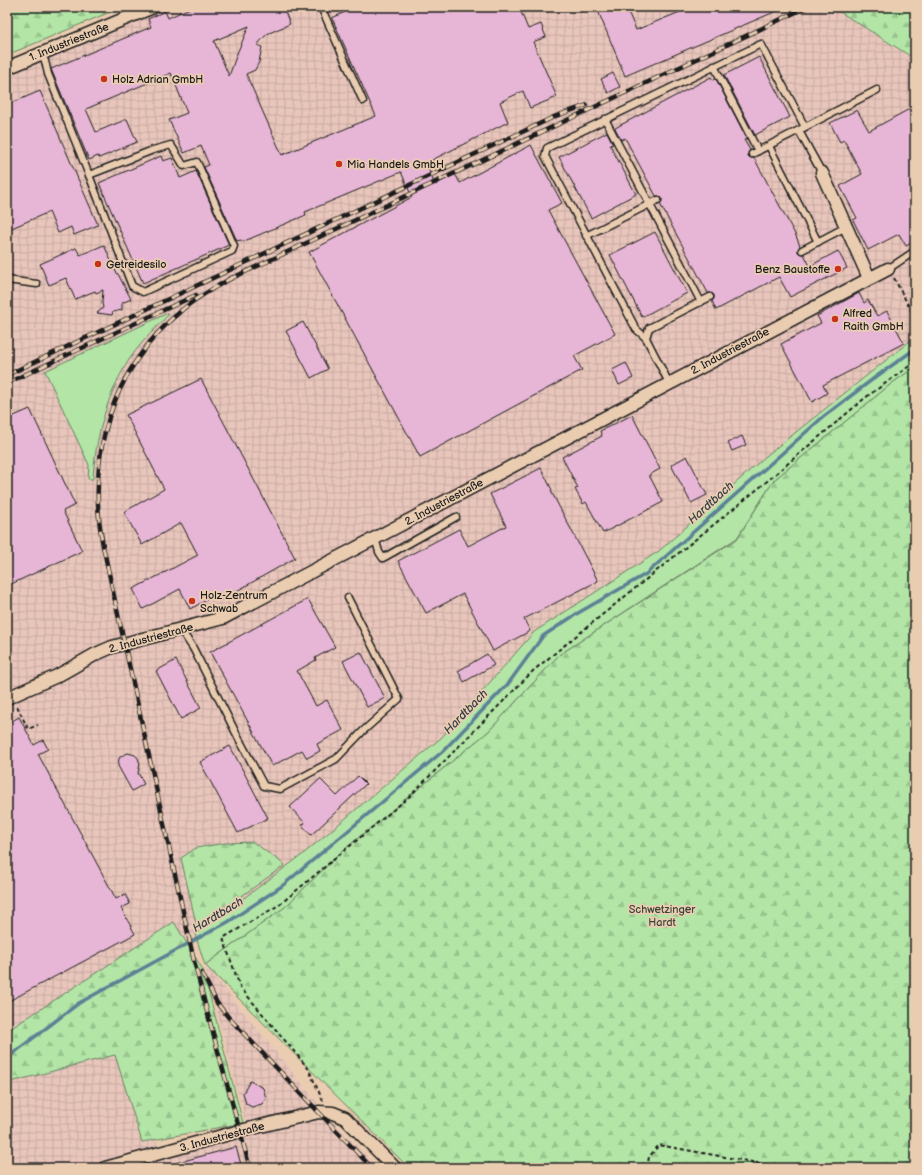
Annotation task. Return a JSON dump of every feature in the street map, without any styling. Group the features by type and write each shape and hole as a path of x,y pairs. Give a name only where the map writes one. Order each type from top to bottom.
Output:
{"street":[{"name":"1. Industriestraße","path":"7,68 153,7"},
{"path":"822,173 869,278"},
{"name":"2. Industriestraße","path":"10,697 57,676 96,654 112,647 223,618 888,269"},
{"name":"3. Industriestraße","path":"105,1168 240,1131 319,1112 327,1112 340,1115 350,1123 395,1168"}],"lane":[{"path":"321,7 363,102"},
{"path":"669,383 646,338 636,329 544,156 547,148 761,44 805,127"},
{"path":"41,53 45,61 48,74 90,175 132,286 142,292 232,250 234,246 197,162 184,166 171,145 153,150 90,175"},
{"path":"714,66 758,151"},
{"path":"752,154 877,90"},
{"path":"604,119 701,302"},
{"path":"799,131 822,173"},
{"path":"769,146 818,242"},
{"path":"586,236 658,200"},
{"path":"802,250 846,227"},
{"path":"888,269 915,251"},
{"path":"7,280 37,284"},
{"path":"646,338 649,328 710,297"},
{"path":"375,538 379,552 383,558 456,517"},
{"path":"181,630 193,648 264,786 280,788 336,759 399,699 348,598"}],"path":[{"path":"888,269 915,318"},
{"path":"327,1112 308,1068 240,987 223,938 279,905 410,796 534,670 759,488 865,398 915,362"},
{"path":"10,697 28,729 38,725"},
{"path":"647,1168 649,1157 659,1145 786,1168"}],"shaded area":[{"path":"163,7 831,7 915,60 915,337 766,456 659,551 534,632 442,736 302,855 195,934 78,1001 7,1057 7,75"},
{"path":"205,965 329,1117 378,1168 7,1168 7,1069 122,1048 163,1160 249,1136"}],"green space":[{"path":"7,7 122,7 7,55"},
{"path":"832,7 915,7 915,59"},
{"path":"168,313 168,315 132,355 117,382 102,423 96,451 93,479 88,479 89,465 45,371"},
{"path":"915,337 915,367 891,384 774,480 737,538 559,655 489,731 340,853 285,907 205,965 195,934 302,855 442,737 534,632 659,551 766,456"},
{"name":"Schwetzinger Hardt","path":"915,367 915,1168 409,1168 205,965 285,907 340,853 489,731 559,655 737,539 774,480 891,384"},
{"path":"253,842 285,865 197,928 181,858 196,848 225,843"},
{"path":"174,922 203,970 243,1123 142,1142 115,1055 7,1083 7,1031"}],"building":[{"path":"192,7 283,7 290,24 267,34 257,45 262,47 259,62 255,70 246,74 282,155 376,116 332,18 356,7 519,7 528,29 541,24 546,37 533,42 557,97 530,108 523,91 500,102 508,122 426,163 435,185 455,174 460,183 531,145 562,203 548,210 615,334 574,356 582,370 420,457 309,252 412,197 401,172 305,212 306,215 242,242 241,240 237,241 204,167 209,165 201,146 184,153 169,120 187,113 171,73 86,109 96,132 127,119 137,142 99,158 98,156 89,160 51,69 151,27 148,19 165,11 168,18","holes":["249,26 229,76 214,41"]},
{"path":"607,7 626,7 636,30 692,7 786,7 625,76 598,11"},
{"path":"759,57 790,117 755,135 724,75"},
{"path":"613,73 620,87 608,93 601,79"},
{"path":"711,77 713,80 716,79 747,139 744,140 750,150 748,156 754,158 796,236 800,246 798,252 804,254 810,266 838,251 847,268 790,297 779,277 716,310 712,301 714,299 714,295 708,293 660,204 662,198 656,196 625,138 621,140 615,128"},
{"path":"40,91 98,225 74,235 71,227 58,233 49,212 7,230 7,105"},
{"path":"915,106 915,241 906,246 899,234 868,250 853,220 857,218 840,186 862,174 844,140 840,142 830,123 857,110 869,131"},
{"path":"607,132 613,144 610,145 636,194 591,218 559,157"},
{"path":"161,156 163,161 172,158 180,178 196,171 229,245 143,283 99,183"},
{"path":"655,232 687,293 642,317 610,255"},
{"path":"104,245 116,272 131,299 122,303 122,310 113,312 112,315 97,313 103,308 103,290 96,293 95,291 75,299 66,278 49,285 40,264 76,248 80,255"},
{"path":"859,293 864,303 868,300 877,316 887,311 904,343 823,385 827,393 812,402 781,344 821,323 817,316"},
{"path":"303,322 328,369 311,378 286,331"},
{"path":"626,363 633,378 619,385 612,370"},
{"path":"201,379 295,558 221,600 218,594 190,609 180,589 143,609 133,589 198,555 181,523 142,545 124,512 164,489 126,415"},
{"path":"30,409 75,505 63,511 82,551 7,586 7,419"},
{"path":"632,415 660,469 649,475 663,502 603,533 586,502 583,504 575,489 578,488 562,457 602,436 600,431"},
{"path":"742,436 746,445 732,451 728,443"},
{"path":"687,456 707,495 691,503 671,465"},
{"path":"541,468 552,490 551,491 598,581 524,619 530,631 493,651 463,594 426,613 398,561 459,529 468,546 506,526 490,494"},
{"path":"308,599 335,647 315,658 316,660 297,671 316,706 327,700 343,730 317,744 320,751 307,758 302,750 272,766 210,652"},
{"path":"361,652 385,698 367,707 343,661"},
{"path":"487,654 494,665 464,682 458,671"},
{"path":"176,660 201,708 181,719 156,671"},
{"path":"19,717 34,745 43,740 48,749 38,754 116,899 125,894 130,904 121,908 135,934 7,1002 7,724"},
{"path":"230,746 268,818 238,833 200,762"},
{"path":"128,753 135,755 138,758 140,764 138,773 144,784 132,791 118,766 119,758"},
{"path":"358,776 366,784 311,835 302,825 305,823 290,807 320,779 337,796"},
{"path":"250,1081 263,1088 266,1098 262,1104 252,1107 246,1104 243,1093"},
{"path":"236,1147 242,1168 168,1168 168,1165"}],"waterway":[{"name":"Hardtbach","path":"7,1058 79,1003 228,922 282,886 442,752 508,684 543,636 578,613 646,574 823,417 915,349"}],"railway":[{"path":"228,280 807,7"},
{"path":"7,375 556,116 587,105"},
{"path":"233,277 207,292 182,310 157,334 137,360 121,388 109,417 102,448 98,480 99,513 103,546 194,961 250,1168"},
{"path":"7,383 196,295"},
{"path":"202,973 217,1003 229,1018 372,1168"}],"place":[{"name":"Holz Adrian GmbH","path":"104,79"},
{"name":"Mia Handels GmbH","path":"339,164"},
{"name":"Getreidesilo","path":"98,264"},
{"name":"Benz Baustoffe","path":"838,269"},
{"name":"Alfred Raith GmbH","path":"835,319"},
{"name":"Holz-Zentrum Schwab","path":"192,601"}]}
